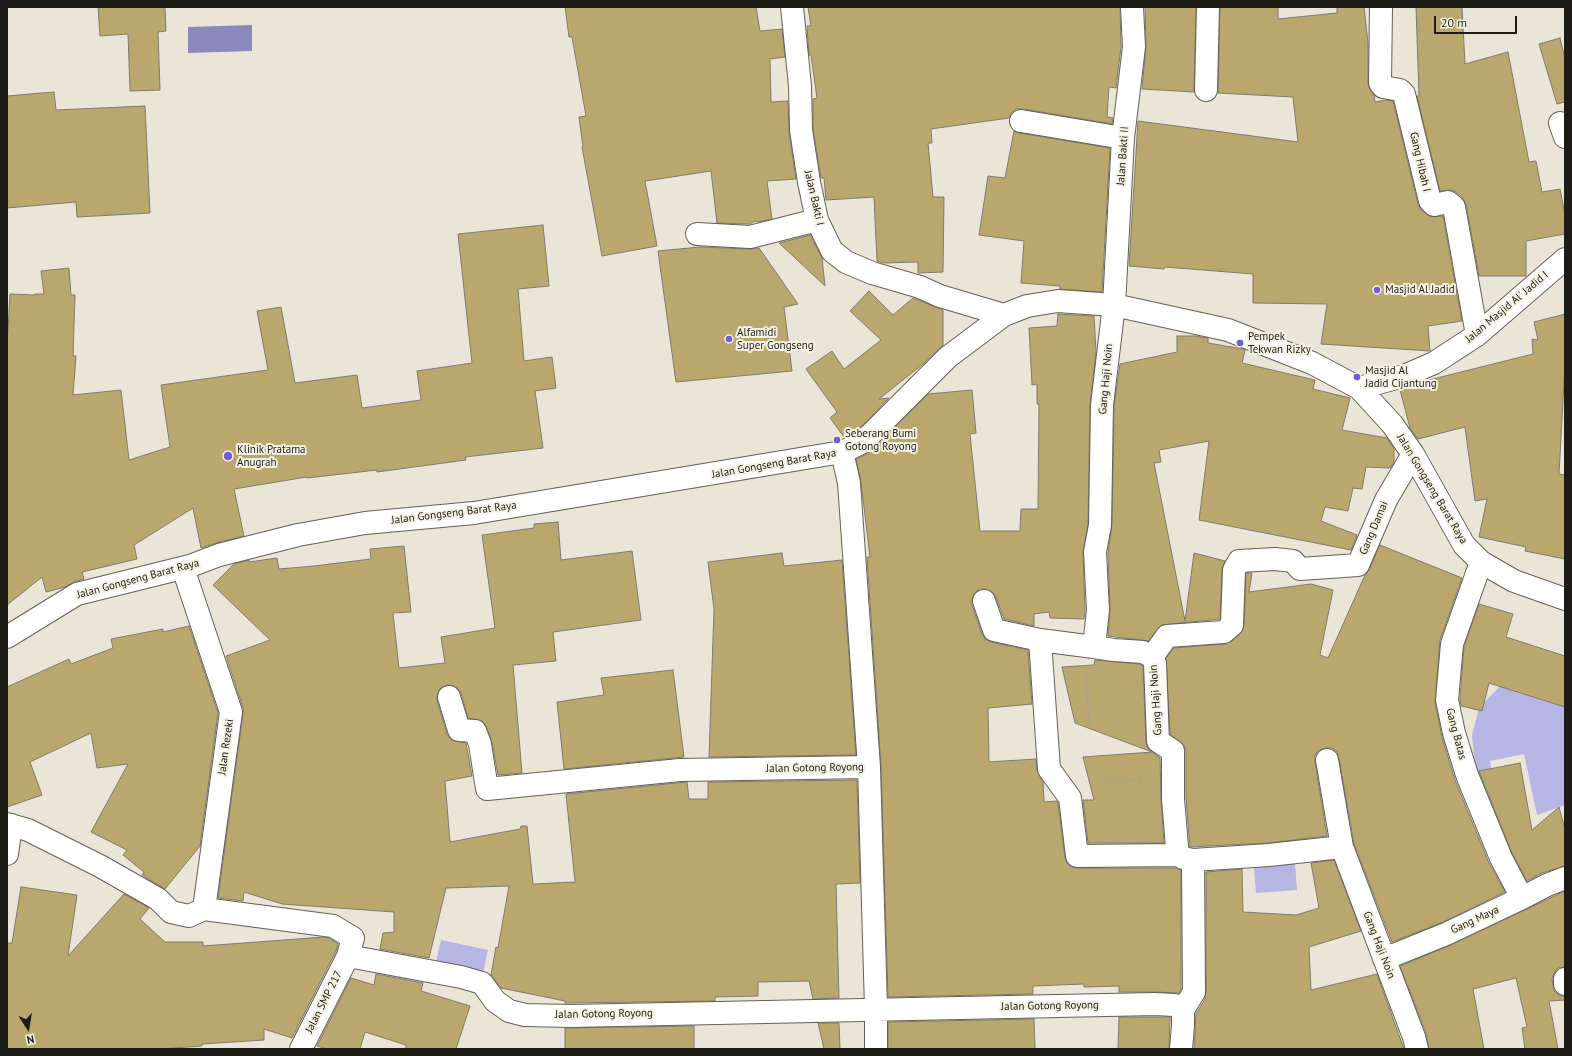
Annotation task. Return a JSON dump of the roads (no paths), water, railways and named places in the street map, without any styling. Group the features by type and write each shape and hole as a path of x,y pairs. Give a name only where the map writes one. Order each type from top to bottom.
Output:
{"street":[{"name":"Jalan Bakti I","path":"792,7 800,86 802,130 809,182 817,220 832,251 846,262 872,273 920,287 940,296 1004,315"},
{"name":"Jalan Bakti II","path":"1114,305 1123,138 1134,47 1132,7"},
{"path":"1206,90 1208,7"},
{"name":"Gang Hibah I","path":"1381,7 1380,83 1385,88 1400,90 1404,94 1430,201 1434,205 1448,202 1454,207 1477,335"},
{"path":"1021,121 1123,138"},
{"path":"697,234 750,237 817,220"},
{"name":"Jalan Masjid Al' Jadid I","path":"1359,388 1404,376 1434,363 1477,335 1565,259"},
{"name":"Jalan Gongseng Barat Raya","path":"7,637 77,594 183,568 219,555 268,542 330,528 365,523 474,513 842,452 859,444 871,434 948,357 1004,315 1027,306 1058,302 1114,305 1228,330 1312,363 1359,388 1392,424 1413,454 1464,544 1481,562 1514,581 1565,599"},
{"name":"Gang Haji Noin","path":"1114,305 1102,405 1100,525 1095,552 1098,610 1089,646 1114,650 1143,652 1152,657 1155,664 1158,741 1172,751 1173,799 1186,858 1194,992 1183,1010"},
{"name":"Jalan Gotong Royong","path":"842,452 849,483 869,767 876,1049"},
{"name":"Gang Damai","path":"1152,657 1167,636 1224,632 1232,625 1234,570 1239,561 1275,559 1293,561 1300,569 1358,565 1386,500 1413,454"},
{"name":"Gang Batas","path":"1481,562 1452,644 1446,700 1467,775 1501,858 1522,898"},
{"name":"Jalan Rezeki","path":"183,568 230,712 204,909"},
{"path":"984,600 994,630 1040,640 1089,646"},
{"path":"1040,640 1049,769 1070,798 1077,856 1186,858 1269,855 1342,847"},
{"name":"Jalan Gotong Royong","path":"449,697 459,730 475,731 480,744 487,789 680,770 869,767"},
{"name":"Gang Haji Noin","path":"1327,760 1342,847 1417,1049"},
{"path":"7,854 9,824 28,830 100,866 158,899 171,912 189,916 204,909 333,926 353,938 348,956"},
{"name":"Gang Maya","path":"1384,959 1446,934 1547,885 1565,878"},
{"name":"Jalan Gotong Royong","path":"348,956 460,977 482,983 495,1001 509,1011 525,1015 571,1016 876,1008 1155,1004 1180,1006 1183,1010"},
{"name":"Jalan SMP 217","path":"301,1049 348,956"},
{"path":"1565,979 1565,984"},
{"path":"1181,1049 1183,1010"}],"place":[{"name":"Masjid Al Jadid","path":"1377,290"},
{"name":"Alfamidi Super Gongseng","path":"729,339"},
{"name":"Pempek Tekwan Rizky","path":"1240,343"},
{"name":"Masjid Al Jadid Cijantung","path":"1357,377"},
{"name":"Seberang Bumi Gotong Royong","path":"837,440"},
{"name":"Klinik Pratama Anugrah","path":"228,456"}]}
